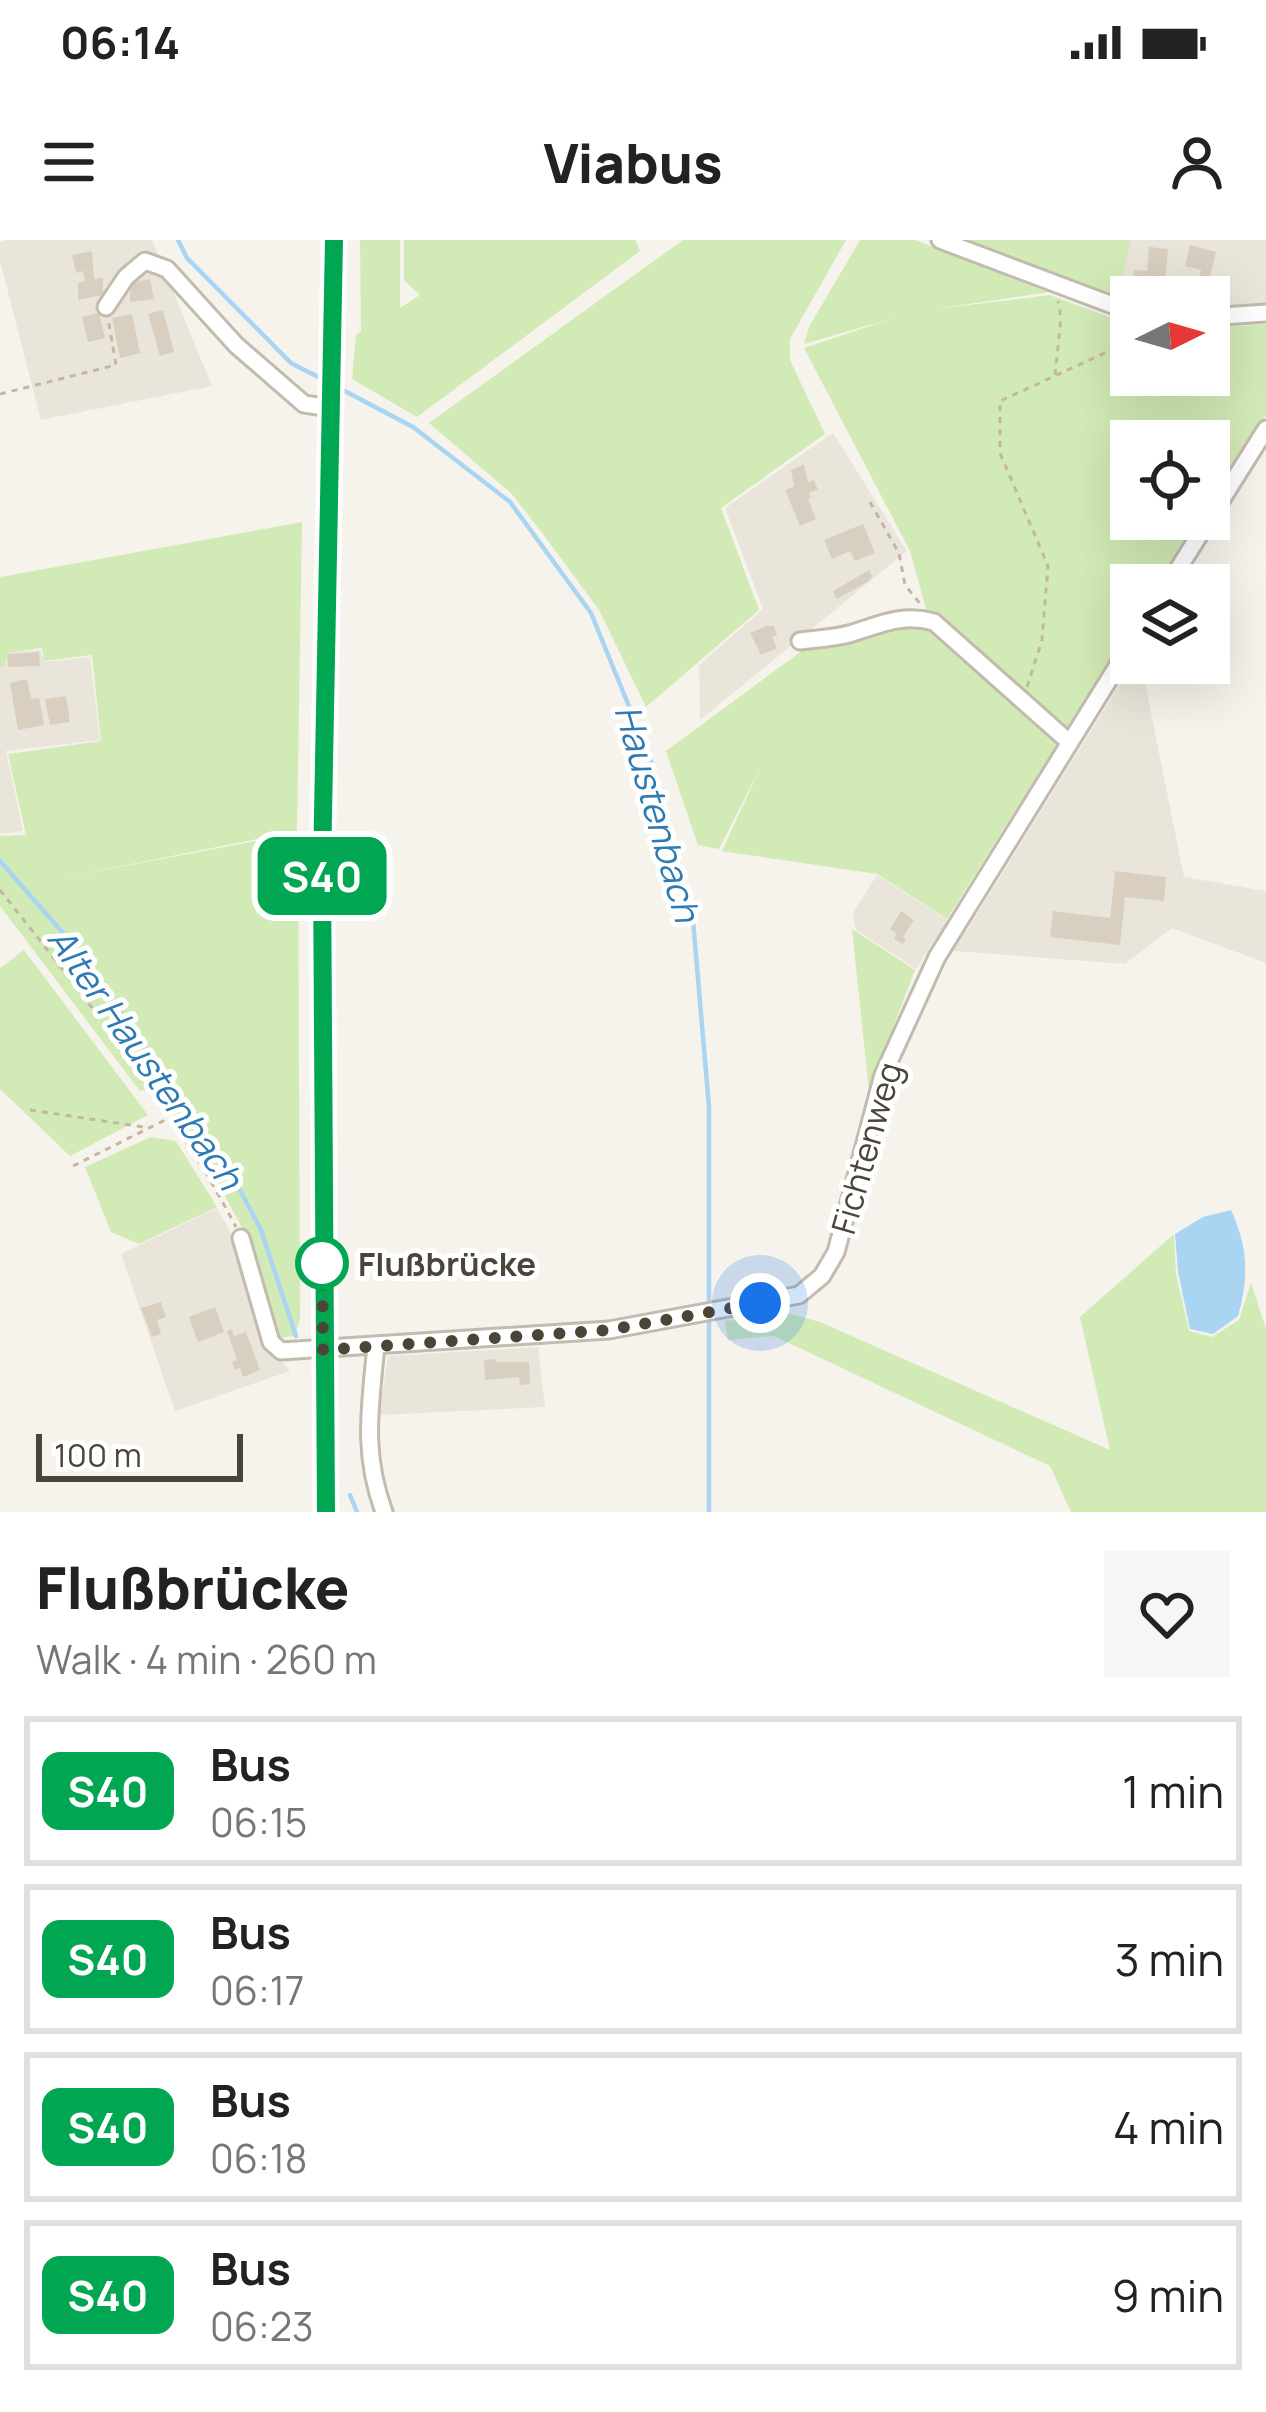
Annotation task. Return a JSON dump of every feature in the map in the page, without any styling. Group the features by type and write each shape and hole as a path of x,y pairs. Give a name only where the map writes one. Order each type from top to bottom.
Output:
{"main road":[{"path":"326,1512 322,867 334,240"}],"street":[{"path":"940,240 1110,304"},
{"path":"106,307 127,277 145,261 154,262 167,269 236,346 304,404 330,406"},
{"path":"1230,316 1266,313"},
{"path":"1181,564 1266,429"},
{"path":"800,641 848,634 881,621 934,622 1069,742"},
{"name":"Fichtenweg","path":"241,1238 271,1342 281,1351 609,1330 799,1295 822,1276 836,1252 883,1076 937,957 1110,677"},
{"path":"376,1346 367,1433 371,1478 384,1512"}],"path":[{"path":"1054,377 1061,318 1055,284"},
{"path":"0,394 116,364 106,307"},
{"path":"1018,698 1027,688 1042,640 1048,566 1000,453 1000,401 1110,351"},
{"path":"870,502 899,553 905,585 934,622"},
{"path":"0,890 67,975 209,1177 241,1238"},
{"path":"30,1110 150,1128"},
{"path":"73,1166 168,1119"}],"shaded area":[{"path":"152,240 212,386 41,420 0,261 0,242"},
{"path":"1131,240 1266,240 1266,306 1230,309 1230,276 1123,276"},
{"path":"833,433 907,551 700,720 699,665 763,609 725,508"},
{"path":"41,650 44,662 90,657 100,740 6,751 23,831 0,834 0,667 7,666 7,653"},
{"path":"1120,684 1145,684 1184,877 1266,891 1266,963 1172,928 1125,964 954,951 935,939 916,969 856,930 853,912 877,875 966,932"},
{"path":"217,1208 235,1240 267,1345 290,1371 175,1411 121,1254"},
{"path":"538,1347 545,1407 379,1415 388,1356"}],"green space":[{"path":"360,240 400,240 400,308 420,295 404,280 404,240 635,240 640,251 417,417 352,379 356,335 361,331"},
{"path":"683,240 846,240 790,339 790,360 825,434 721,508 759,610 646,707 599,610 540,530 511,493 429,423"},
{"path":"860,240 915,240 1050,292 935,309 1050,295 1110,317 1110,396 1230,396 1230,327 1266,324 1266,415 1230,471 1230,420 1110,420 1110,540 1186,540 1170,564 1110,564 1110,659 947,919 877,874 722,851 762,764 719,849 698,845 666,751 807,647 926,609 910,551 804,348 894,318 804,344 809,327"},
{"path":"962,240 1131,240 1123,276 1110,276 1110,296"},
{"path":"302,522 297,831 56,879 298,833 300,1318 295,1336 277,1338 246,1235 213,1174 155,1086 140,1091 0,906 0,836 26,835 8,754 101,741 92,655 44,661 42,648 7,653 6,666 0,667 0,577"},
{"path":"852,929 915,970 869,1091"},
{"path":"24,950 148,1115 70,1156 0,1089 0,968"},
{"path":"151,1137 176,1141 217,1207 139,1244 111,1232 85,1167"},
{"path":"1174,1234 1176,1274 1189,1331 1212,1337 1239,1320 1251,1283 1266,1329 1266,1512 1071,1512 1050,1466 774,1336 728,1340 725,1321 791,1314 820,1322 1110,1450 1080,1317"}],"water":[{"path":"1231,1210 1245,1262 1238,1316 1213,1334 1190,1329 1175,1234 1203,1217"}],"building":[{"path":"1190,245 1216,252 1210,276 1200,276 1201,270 1185,266"},
{"path":"1149,247 1168,249 1166,276 1133,276 1134,270 1147,271"},
{"path":"92,251 94,279 103,278 103,295 78,300 78,283 85,281 83,271 76,273 72,255"},
{"path":"150,279 154,299 130,302 130,283"},
{"path":"163,310 174,352 160,356 148,314"},
{"path":"99,313 105,338 88,342 82,317"},
{"path":"132,314 140,353 120,358 112,318"},
{"path":"804,464 808,482 814,480 818,490 809,493 808,499 816,519 800,526 785,490 794,486 791,470"},
{"path":"863,524 875,553 855,561 850,551 832,559 824,540"},
{"path":"869,570 869,581 837,599 833,591"},
{"path":"774,626 777,648 761,655 750,633"},
{"path":"39,652 40,666 8,667 7,654"},
{"path":"27,679 31,699 39,698 44,725 18,730 10,683"},
{"path":"66,696 70,722 50,725 45,699"},
{"path":"1115,871 1166,877 1164,901 1125,897 1120,945 1050,937 1053,911 1110,918"},
{"path":"901,911 914,920 903,944 890,929"},
{"path":"161,1302 166,1317 157,1320 161,1334 152,1337 141,1308"},
{"path":"215,1307 224,1332 198,1342 189,1317"},
{"path":"231,1329 234,1336 246,1332 260,1370 243,1377 240,1368 235,1370 232,1362 237,1360 227,1331"},
{"path":"484,1360 529,1362 530,1384 520,1385 519,1377 485,1380"}],"waterway":[{"name":"Haustenbach","path":"178,240 187,258 291,363 324,380"},
{"name":"Haustenbach","path":"339,388 413,427 510,502 591,613 650,758 693,920 709,1107 709,1512"},
{"name":"Alter Haustenbach","path":"0,861 70,941 224,1160 261,1230 296,1336"},
{"name":"Alter Haustenbach","path":"350,1495 357,1512"}],"bus line":[{"name":"S40","path":"326,1512 322,867 334,240"}],"place":[{"name":"Flußbrücke","path":"322,1263"}],"route":[{"path":"322,1263 323,1350 609,1330 760,1303"}]}
